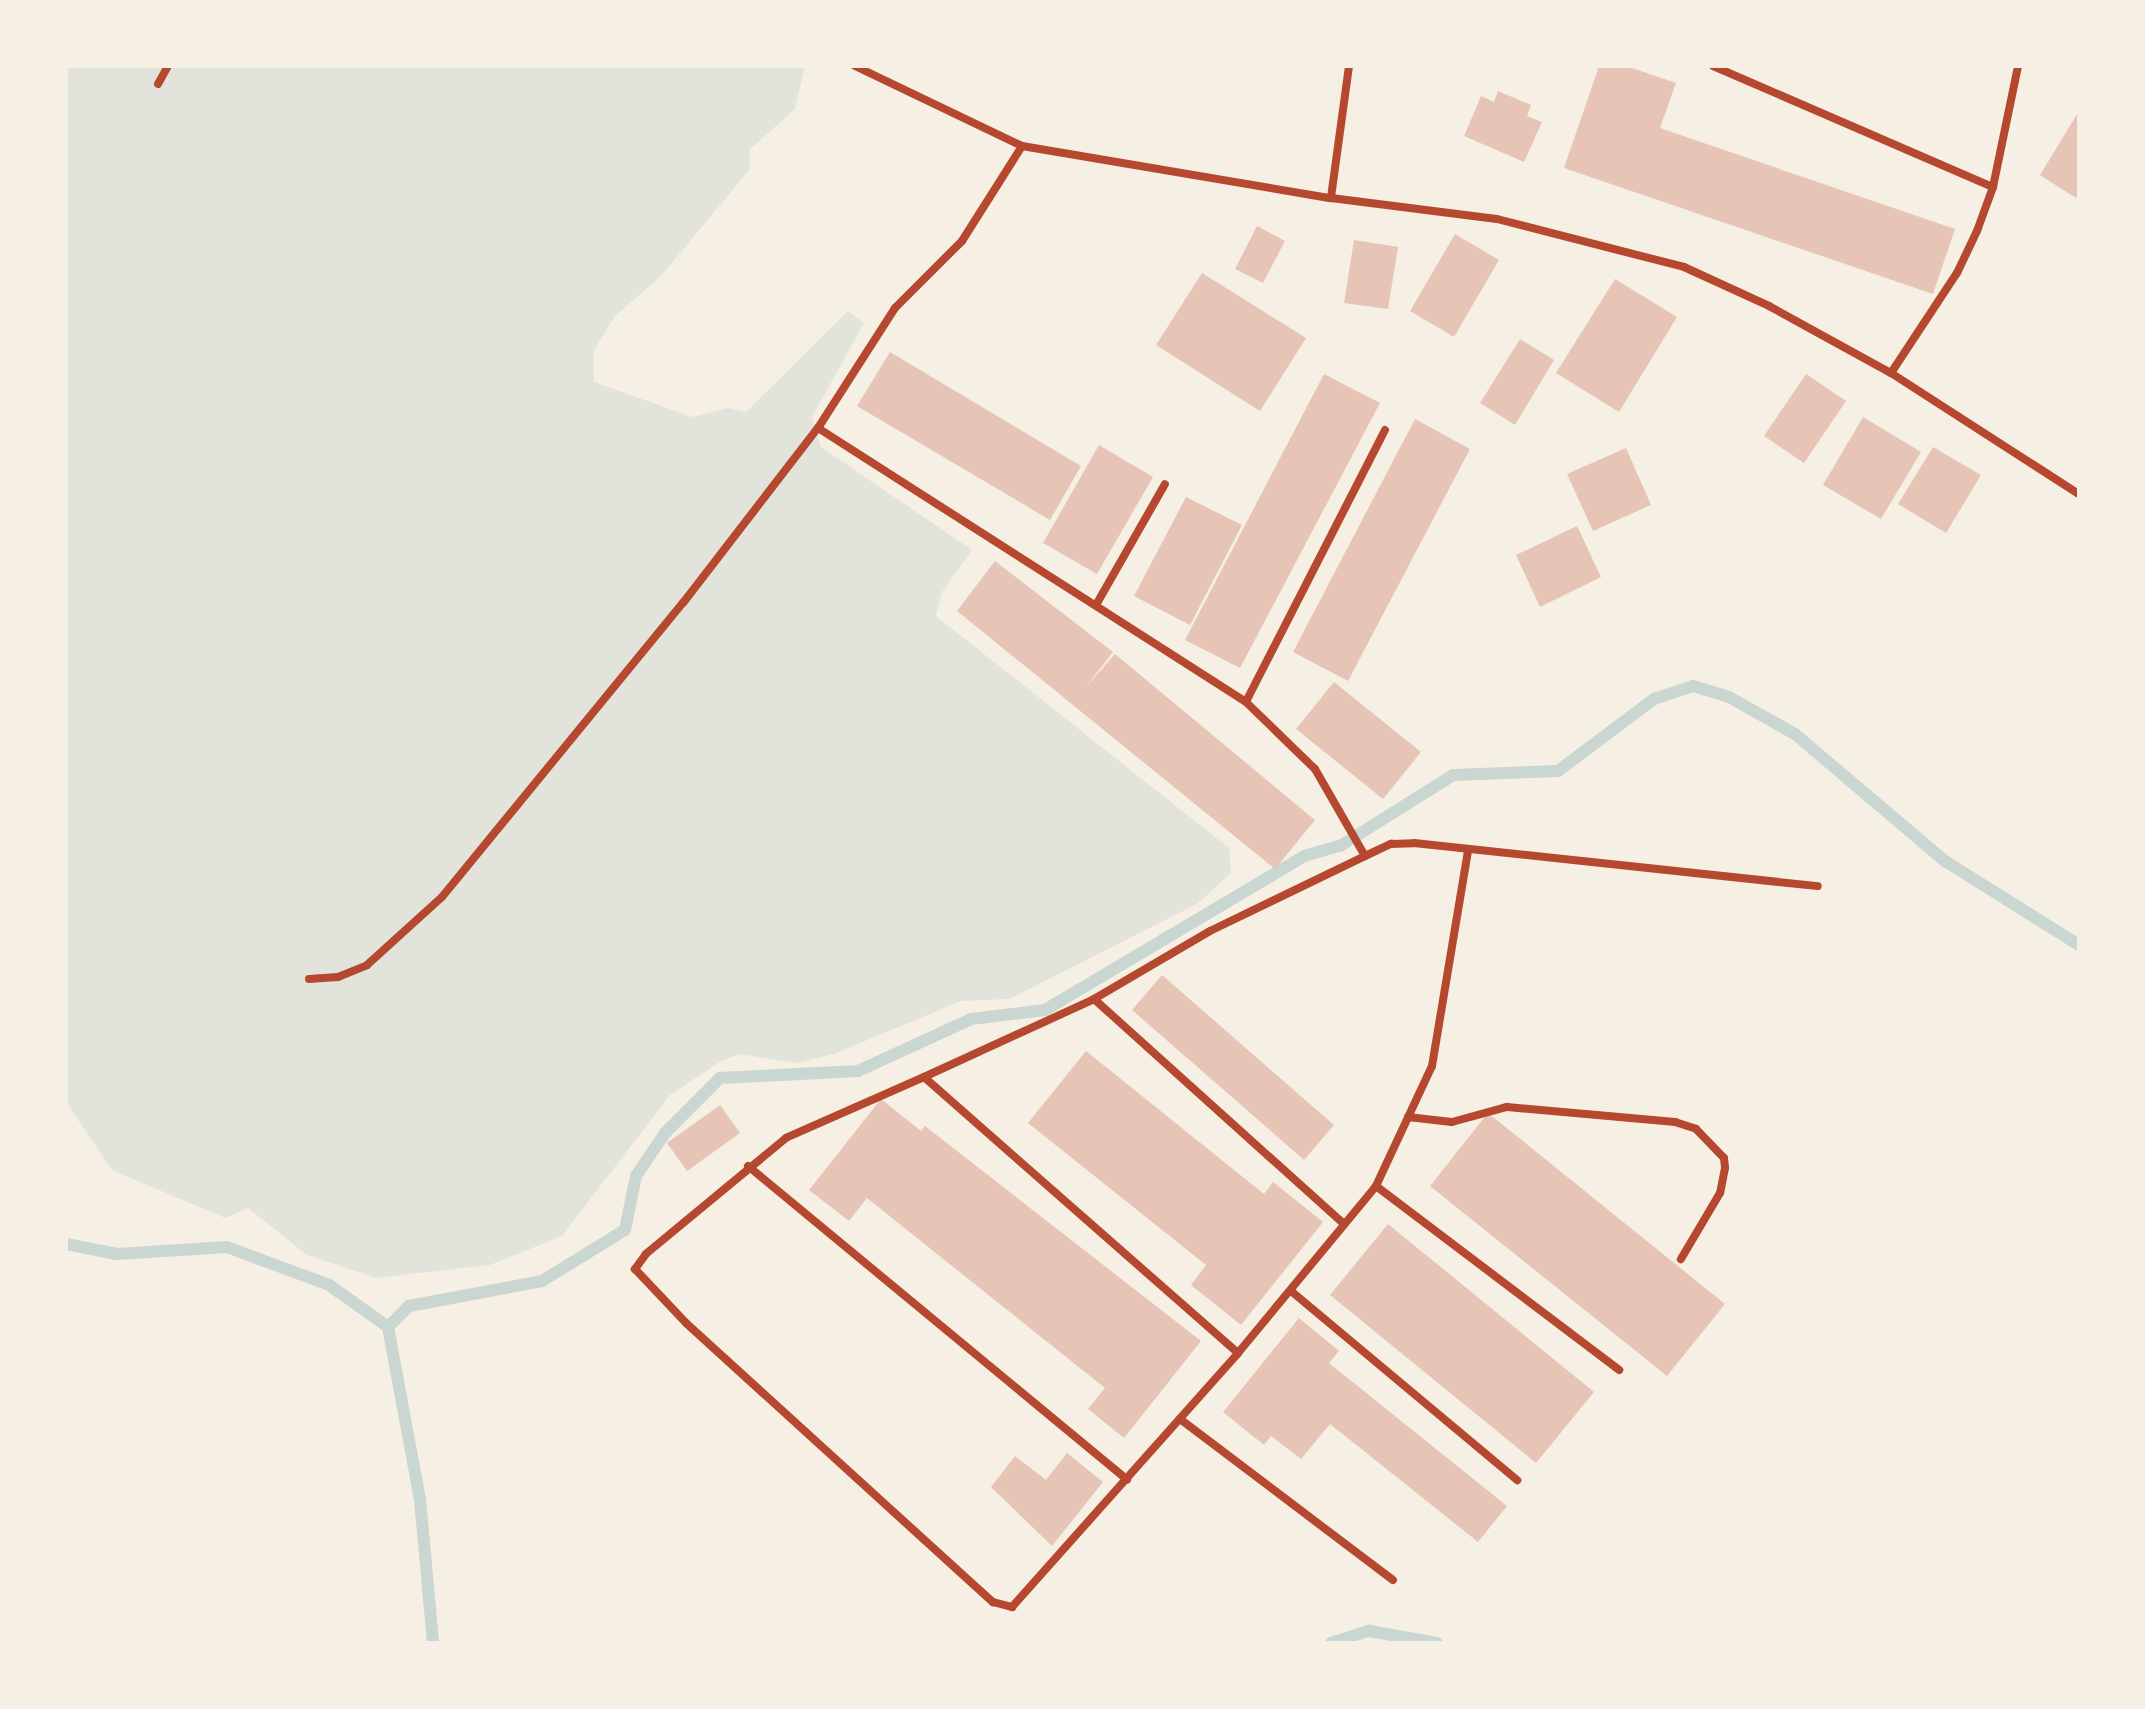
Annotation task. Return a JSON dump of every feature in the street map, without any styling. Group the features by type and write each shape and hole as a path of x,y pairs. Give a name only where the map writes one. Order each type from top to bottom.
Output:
{"street":[{"path":"158,84 168,66"},
{"path":"855,66 1022,146 1331,198 1497,219 1684,267 1769,306 1891,373 2079,494"},
{"path":"1331,198 1349,66"},
{"path":"1713,66 1993,187"},
{"path":"1891,373 1957,273 1993,187 2018,66"},
{"path":"309,979 338,977 367,965 442,897 586,726 818,428 895,308 962,241 1022,146"},
{"path":"818,428 1246,702 1315,769 1365,856"},
{"path":"1246,702 1385,430"},
{"path":"1096,605 1165,484"},
{"path":"1468,852 1432,1066 1376,1186 1238,1353 1018,1603 1003,1608 993,1602 637,1273 636,1265 646,1254 748,1166 786,1138 1094,999 1210,931 1391,844 1818,886"},
{"path":"1094,999 1344,1224"},
{"path":"924,1077 1238,1353"},
{"path":"1408,1117 1452,1122 1507,1107 1675,1122 1696,1129 1724,1158 1725,1168 1720,1193 1681,1259"},
{"path":"748,1166 1127,1480"},
{"path":"1376,1186 1619,1370"},
{"path":"1291,1291 1517,1480"},
{"path":"1180,1419 1393,1580"}],"shaded area":[{"path":"66,66 805,66 795,109 749,150 750,169 661,276 615,316 593,352 594,382 692,417 728,408 746,412 848,311 864,323 812,417 821,447 972,550 942,592 936,616 1229,848 1231,873 1197,904 1009,999 961,1001 834,1054 796,1063 739,1054 721,1061 670,1095 562,1236 490,1265 376,1278 307,1255 248,1208 225,1218 112,1170 66,1102"}],"building":[{"path":"1599,66 1626,66 1676,83 1660,128 1955,229 1933,294 1564,168"},
{"path":"1498,91 1531,105 1527,116 1542,122 1524,162 1464,136 1481,96 1494,102"},
{"path":"2079,111 2079,194 2076,198 2040,175"},
{"path":"1257,226 1285,241 1263,283 1235,269"},
{"path":"1455,234 1499,260 1454,337 1410,311"},
{"path":"1354,240 1398,247 1388,309 1344,303"},
{"path":"1202,273 1306,338 1260,411 1156,345"},
{"path":"1615,279 1677,317 1619,412 1556,373"},
{"path":"1520,339 1554,360 1515,425 1480,403"},
{"path":"890,352 1081,466 1050,520 857,406"},
{"path":"1324,374 1380,403 1240,668 1185,640"},
{"path":"1806,374 1846,401 1804,463 1764,436"},
{"path":"1863,417 1921,452 1881,519 1823,485"},
{"path":"1415,419 1470,449 1348,681 1293,652"},
{"path":"1099,445 1153,477 1097,574 1043,543"},
{"path":"1933,447 1981,475 1946,533 1898,504"},
{"path":"1626,448 1651,505 1593,531 1567,474"},
{"path":"1186,497 1242,525 1190,625 1134,596"},
{"path":"1577,526 1601,577 1540,607 1516,555"},
{"path":"995,561 1113,652 1086,687 1115,654 1315,820 1275,869 957,611"},
{"path":"1334,682 1421,752 1383,799 1296,729"},
{"path":"1162,975 1334,1125 1304,1160 1132,1010"},
{"path":"1086,1051 1264,1194 1273,1182 1323,1222 1241,1325 1191,1285 1206,1265 1028,1123"},
{"path":"881,1099 921,1131 925,1126 1201,1341 1124,1438 1088,1409 1105,1388 867,1198 849,1221 809,1190"},
{"path":"720,1105 740,1133 687,1171 667,1143"},
{"path":"1488,1113 1725,1304 1667,1376 1430,1186"},
{"path":"1388,1224 1594,1392 1536,1463 1330,1295"},
{"path":"1299,1318 1339,1351 1329,1363 1507,1506 1478,1542 1330,1424 1301,1459 1271,1436 1264,1445 1223,1412"},
{"path":"1067,1453 1103,1482 1052,1546 991,1487 1015,1456 1046,1480"}],"waterway":[{"path":"388,1327 409,1306 542,1281 625,1230 636,1176 665,1133 720,1078 858,1071 971,1019 1045,1010 1304,856 1340,846 1453,775 1558,771 1654,699 1693,686 1729,697 1795,734 1945,861 2079,945"},
{"path":"66,1244 117,1254 227,1247 329,1285 388,1327 420,1499 433,1643"},
{"path":"1331,1643 1369,1631 1437,1643"}]}
